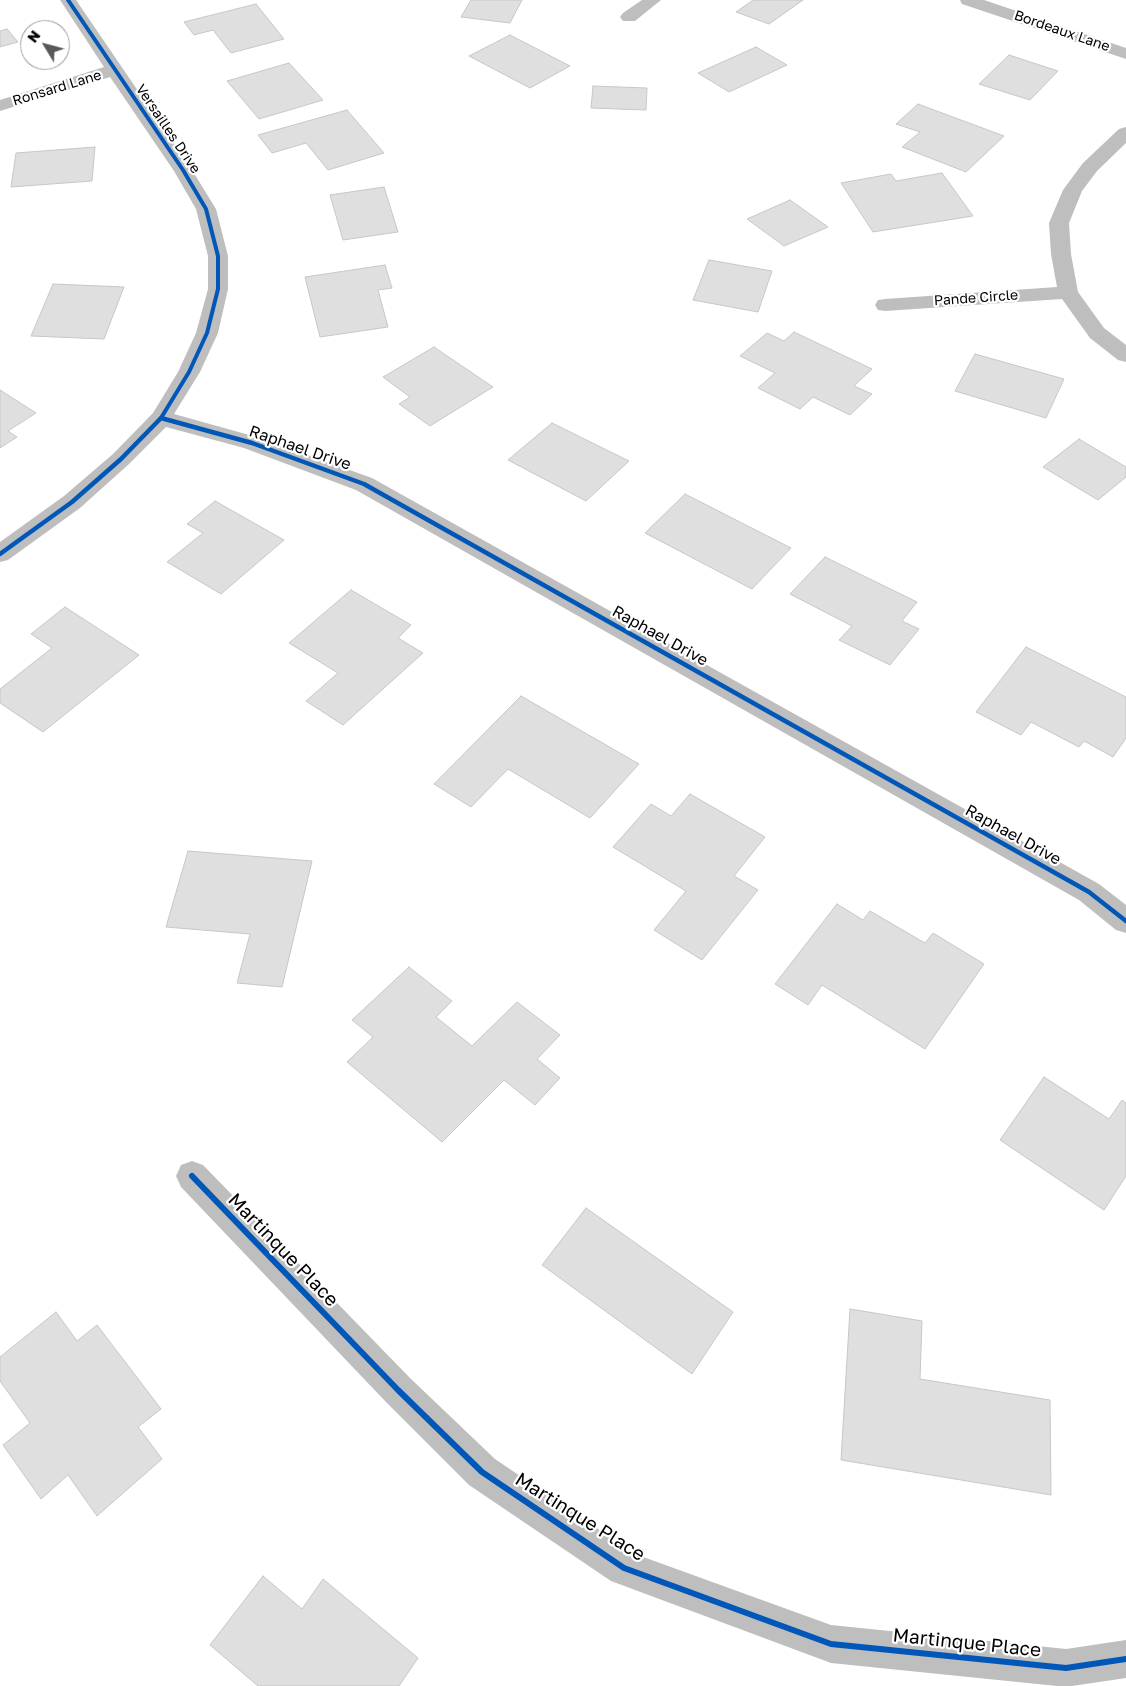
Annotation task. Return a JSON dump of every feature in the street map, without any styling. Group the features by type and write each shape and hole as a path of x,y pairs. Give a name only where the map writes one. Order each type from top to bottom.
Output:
{"street":[{"name":"Versailles Drive","path":"0,554 72,502 121,459 161,418 189,372 207,333 218,289 218,256 206,208 183,170 68,0"},
{"path":"629,17 653,0"},
{"name":"Bordeaux Lane","path":"968,0 1126,54"},
{"name":"Ronsard Lane","path":"0,106 114,70"},
{"path":"1126,133 1090,167 1073,190 1059,223 1061,254 1068,292 1097,333 1126,355"},
{"name":"Pande Circle","path":"885,304 1068,292"},
{"name":"Raphael Drive","path":"161,418 252,443 364,484 1089,892 1126,921"},
{"name":"Martinque Place","path":"192,1176 398,1390 482,1472 624,1568 831,1644 1066,1668 1126,1659"}],"building":[{"path":"471,0 522,0 510,23 461,17"},
{"path":"753,0 803,0 769,24 736,12"},
{"path":"256,4 284,39 231,53 213,30 194,35 184,22"},
{"path":"7,29 18,42 0,47 0,31"},
{"path":"510,35 570,66 530,88 469,56"},
{"path":"756,47 787,65 729,92 698,73"},
{"path":"1009,55 1058,71 1030,100 979,84"},
{"path":"289,63 323,100 259,119 227,81"},
{"path":"593,86 647,88 646,110 591,108"},
{"path":"918,104 1004,136 966,172 902,147 920,132 896,124"},
{"path":"347,110 384,153 328,170 306,143 272,153 258,135"},
{"path":"95,147 92,181 11,187 16,153"},
{"path":"942,173 973,216 873,232 841,183 891,174 896,181"},
{"path":"384,187 398,232 343,240 330,195"},
{"path":"790,200 828,227 784,246 747,219"},
{"path":"709,260 772,271 758,312 693,300"},
{"path":"385,265 392,288 378,290 388,327 320,337 305,277"},
{"path":"53,284 124,287 104,339 31,336"},
{"path":"794,332 872,369 854,386 872,394 850,415 813,397 800,409 758,388 775,373 740,356 767,333 784,341"},
{"path":"434,347 493,387 430,426 399,404 410,397 383,377"},
{"path":"975,354 1064,379 1046,418 955,391"},
{"path":"0,390 36,413 8,431 17,437 0,448"},
{"path":"552,423 629,461 586,501 508,460"},
{"path":"1079,439 1126,467 1126,477 1098,500 1043,467"},
{"path":"685,494 791,548 752,589 645,533"},
{"path":"215,501 284,540 221,594 167,562 203,533 187,524"},
{"path":"825,557 917,602 902,621 919,629 890,665 839,640 852,626 790,594"},
{"path":"351,590 411,625 398,638 423,653 343,725 306,701 338,673 289,643"},
{"path":"65,607 139,655 43,732 0,703 0,689 52,648 31,634"},
{"path":"1026,647 1126,697 1126,738 1113,757 1084,741 1079,747 1031,722 1021,735 976,712"},
{"path":"521,696 639,764 590,818 508,769 471,807 434,784"},
{"path":"690,794 765,837 734,876 758,890 702,960 654,930 686,891 613,847 651,804 671,816"},
{"path":"188,851 312,861 282,987 237,983 250,934 166,927"},
{"path":"837,904 863,920 870,911 925,943 933,933 984,964 925,1049 822,985 808,1005 775,984"},
{"path":"409,967 452,1001 436,1017 472,1046 517,1002 560,1035 537,1059 560,1078 535,1105 504,1080 442,1142 347,1062 373,1037 352,1020"},
{"path":"1044,1077 1109,1119 1122,1100 1126,1103 1126,1176 1104,1210 1000,1140"},
{"path":"586,1208 733,1312 692,1374 542,1265"},
{"path":"850,1309 922,1321 920,1379 1050,1400 1051,1495 841,1460"},
{"path":"56,1312 77,1341 97,1325 161,1409 138,1427 162,1459 97,1516 68,1475 41,1499 3,1445 30,1423 0,1381 0,1357"},
{"path":"263,1576 302,1609 323,1579 418,1658 399,1686 258,1686 210,1645"}],"cycle path":[{"path":"0,554 72,502 121,459 161,418 189,372 207,333 218,289 218,256 206,209 183,170 68,0"},
{"path":"161,418 252,443 364,484 1089,892 1126,921"},
{"path":"192,1176 398,1390 482,1472 624,1568 831,1644 1066,1668 1126,1659"}]}
